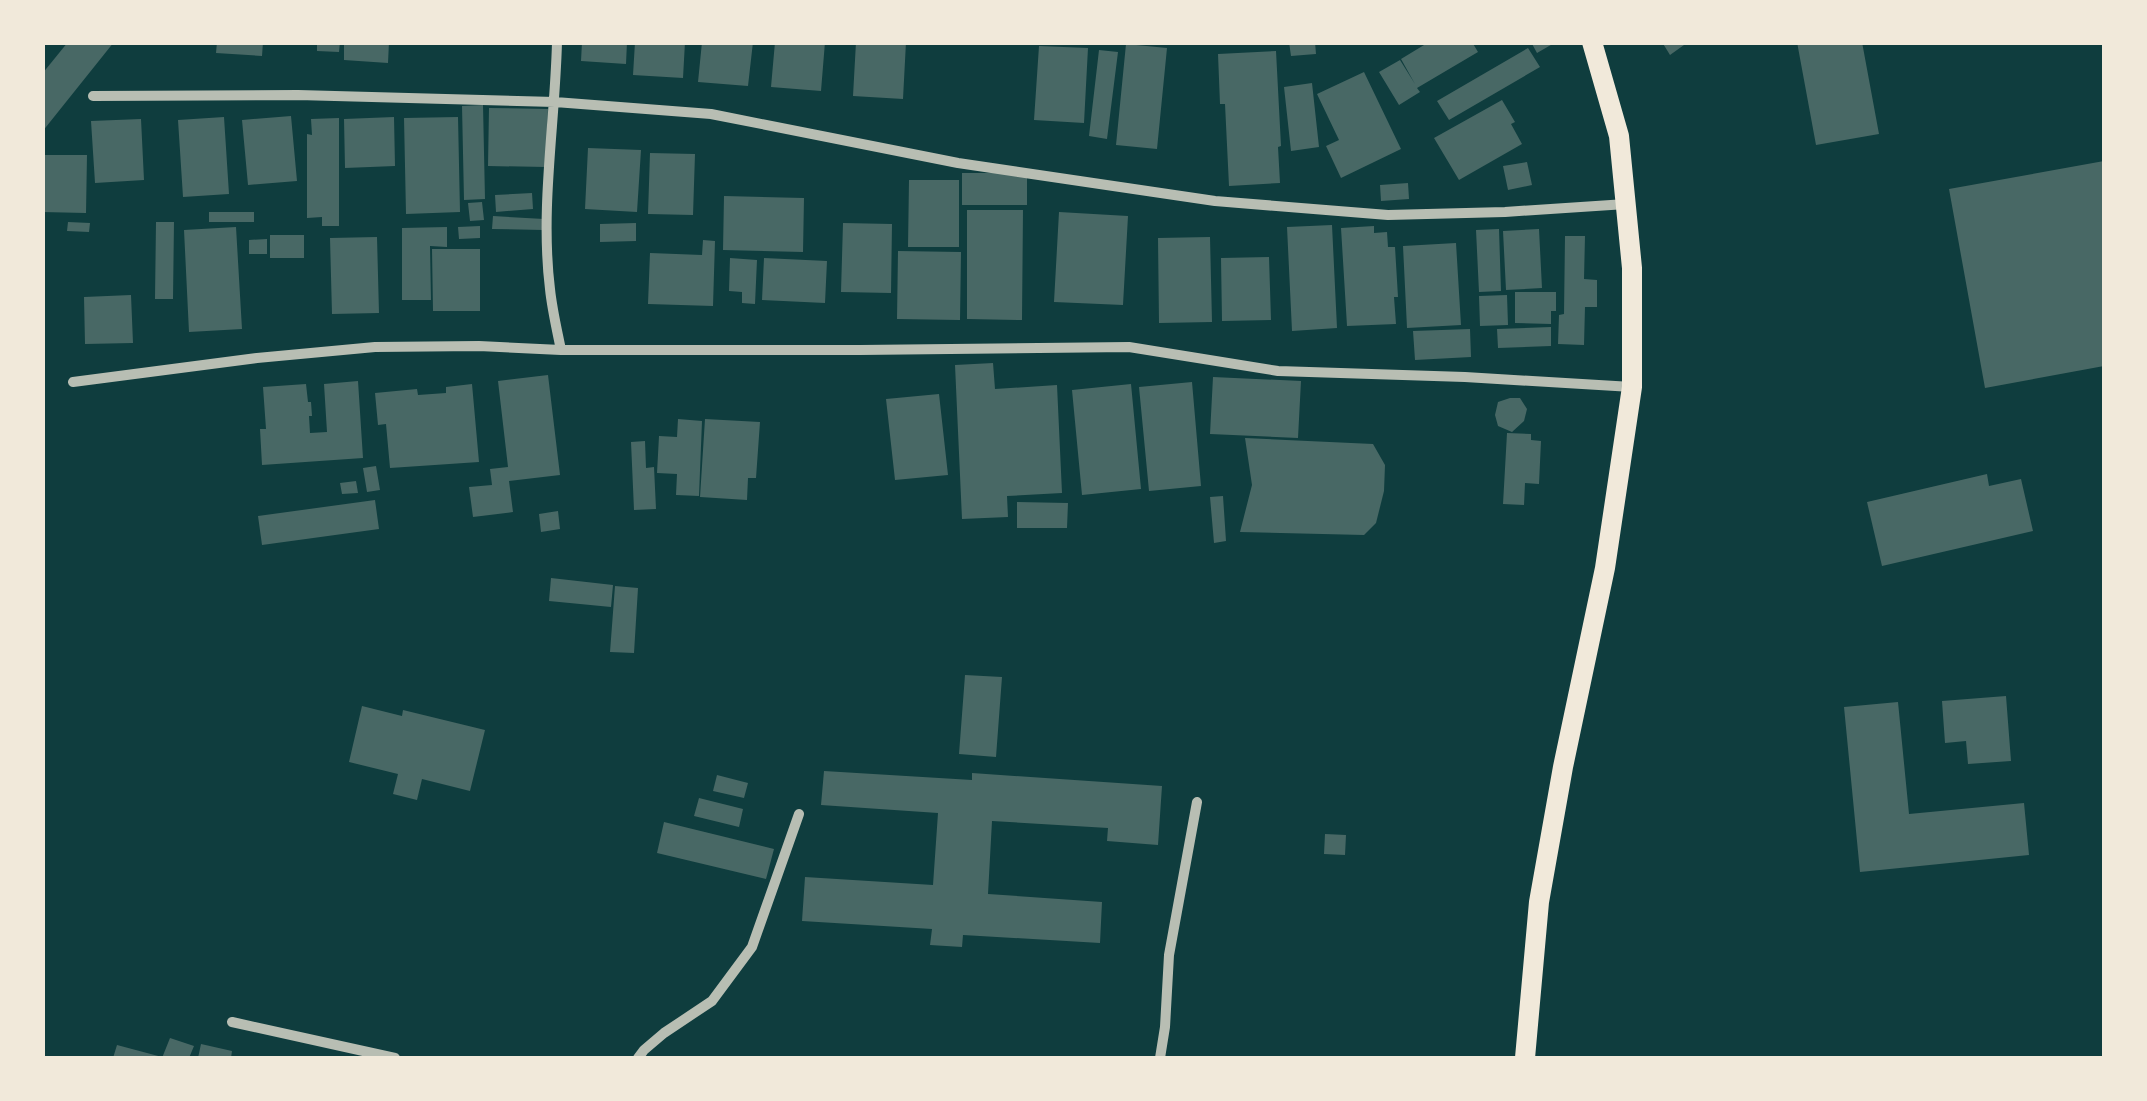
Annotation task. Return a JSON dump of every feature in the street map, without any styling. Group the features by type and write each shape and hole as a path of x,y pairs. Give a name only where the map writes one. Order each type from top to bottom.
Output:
{"main road":[{"path":"1524,1058 1539,902 1605,568 1632,387 1632,268 1619,136 1592,42"}],"street":[{"path":"557,42 548,207 549,272 562,350"},
{"path":"93,96 298,95 555,102 712,114 958,163 1215,201 1388,215 1626,204"},
{"path":"74,382 256,358 375,348 1129,347 1278,371 1632,387"},
{"path":"1160,1058 1169,955 1197,802"},
{"path":"638,1058 664,1033 712,1001 752,946 798,814"},
{"path":"232,1022 395,1058"}],"building":[{"path":"68,42 114,42 42,132 42,74"},
{"path":"217,42 263,42 262,56 216,53"},
{"path":"317,42 340,42 339,52 317,51"},
{"path":"344,42 389,42 388,63 344,60"},
{"path":"582,42 627,42 626,64 581,61"},
{"path":"635,42 685,42 683,78 633,75"},
{"path":"702,42 753,42 748,86 698,82"},
{"path":"775,42 825,42 821,91 771,87"},
{"path":"856,42 906,42 903,99 853,96"},
{"path":"1289,42 1315,42 1316,54 1291,56"},
{"path":"1429,42 1472,42 1478,52 1417,88 1420,92 1399,105 1379,72 1400,60 1415,84 1401,59"},
{"path":"1531,42 1556,42 1537,53"},
{"path":"1662,42 1683,42 1684,45 1670,55"},
{"path":"1797,42 1862,42 1879,134 1816,145"},
{"path":"1126,44 1167,48 1157,149 1116,145"},
{"path":"1039,46 1088,48 1084,123 1034,120"},
{"path":"1528,48 1540,67 1449,120 1437,101"},
{"path":"1099,50 1118,52 1107,139 1089,136"},
{"path":"1276,51 1280,183 1229,186 1218,54"},
{"path":"1364,72 1401,149 1341,178 1326,146 1339,140 1317,94"},
{"path":"1312,83 1319,147 1291,151 1284,87"},
{"path":"1502,100 1522,144 1459,180 1434,138"},
{"path":"483,105 485,199 464,200 462,106"},
{"path":"489,108 548,109 546,167 488,166"},
{"path":"291,116 297,181 248,185 242,120"},
{"path":"224,117 229,194 183,197 178,120"},
{"path":"394,117 395,166 345,168 344,119"},
{"path":"458,117 460,212 406,214 404,118"},
{"path":"339,118 339,226 322,226 322,217 307,218 307,134 312,135 311,119"},
{"path":"141,119 144,180 95,183 91,121"},
{"path":"588,148 641,150 637,212 585,209"},
{"path":"650,153 695,154 693,215 648,214"},
{"path":"42,155 87,155 86,213 42,212"},
{"path":"2104,161 2104,366 1985,388 1949,189"},
{"path":"1527,162 1532,185 1508,190 1503,166"},
{"path":"962,173 1027,173 1027,205 962,205"},
{"path":"909,180 959,180 959,247 908,247"},
{"path":"1408,183 1409,199 1381,201 1380,185"},
{"path":"532,193 533,209 496,212 495,195"},
{"path":"724,196 804,198 803,252 723,250"},
{"path":"482,202 484,220 470,221 468,203"},
{"path":"967,210 1023,210 1022,320 967,319"},
{"path":"209,212 254,212 254,222 209,222"},
{"path":"1059,212 1128,216 1123,305 1054,302"},
{"path":"493,216 544,219 543,230 492,229"},
{"path":"68,222 90,223 89,232 67,231"},
{"path":"156,222 174,222 173,299 155,299"},
{"path":"636,223 636,241 600,242 600,224"},
{"path":"843,223 892,224 891,293 841,292"},
{"path":"1332,225 1337,328 1292,331 1287,227"},
{"path":"480,226 480,238 459,239 458,227"},
{"path":"1374,226 1374,233 1387,232 1388,247 1395,247 1396,324 1347,326 1341,228"},
{"path":"236,227 242,329 189,332 184,230"},
{"path":"447,227 447,247 430,246 431,300 402,300 402,228"},
{"path":"1499,229 1501,291 1479,292 1476,230"},
{"path":"1539,229 1542,288 1506,290 1503,231"},
{"path":"270,235 304,235 304,258 270,258"},
{"path":"1565,236 1585,236 1584,279 1597,280 1597,307 1585,307 1584,345 1558,344 1559,315 1564,314"},
{"path":"377,237 379,313 332,314 330,238"},
{"path":"1210,237 1212,322 1159,323 1158,238"},
{"path":"267,239 267,254 249,254 249,240"},
{"path":"703,240 715,241 713,306 648,304 650,253 702,255"},
{"path":"1456,243 1461,325 1407,328 1403,246"},
{"path":"432,249 480,249 480,311 433,311"},
{"path":"898,251 961,252 960,320 897,319"},
{"path":"1269,257 1271,320 1222,321 1221,258"},
{"path":"730,258 757,260 755,304 742,303 742,292 729,291"},
{"path":"764,258 827,261 825,303 762,300"},
{"path":"1515,292 1556,292 1551,324 1515,323"},
{"path":"131,295 133,343 85,344 84,297"},
{"path":"1507,295 1508,325 1480,326 1479,296"},
{"path":"1551,327 1551,346 1498,348 1497,329"},
{"path":"1470,329 1471,357 1415,360 1413,331"},
{"path":"993,363 995,389 1057,385 1062,493 1007,496 1008,517 962,519 955,365"},
{"path":"548,375 560,475 509,481 513,512 473,517 469,487 492,485 490,469 508,467 498,381"},
{"path":"1213,377 1301,381 1298,438 1210,434"},
{"path":"358,381 363,458 262,465 260,429 266,429 263,387 306,384 311,402 310,433 327,432 324,384"},
{"path":"1192,382 1201,486 1149,491 1139,387"},
{"path":"472,384 479,462 390,468 386,424 378,425 375,393 417,389 418,395 446,393 446,387"},
{"path":"1131,384 1141,489 1082,495 1072,390"},
{"path":"939,394 948,475 895,480 886,399"},
{"path":"1520,398 1527,409 1524,421 1512,432 1498,426 1495,415 1498,402"},
{"path":"678,419 702,421 699,496 676,495 677,474 657,473 659,436 677,437"},
{"path":"705,419 760,422 756,478 748,478 747,500 700,497"},
{"path":"1507,433 1531,434 1531,440 1541,441 1539,484 1525,483 1524,505 1503,504"},
{"path":"1245,438 1373,444 1385,465 1376,523 1364,535 1240,532 1252,485"},
{"path":"645,441 646,468 654,467 656,509 634,510 631,442"},
{"path":"376,466 380,490 367,492 363,468"},
{"path":"1987,474 1989,486 2021,479 2033,531 1882,566 1867,502"},
{"path":"356,481 358,493 342,494 340,483"},
{"path":"1223,496 1226,541 1214,543 1210,497"},
{"path":"375,500 379,529 262,545 258,516"},
{"path":"1017,502 1068,503 1067,528 1017,528"},
{"path":"558,511 560,529 541,532 539,514"},
{"path":"551,578 613,585 611,607 549,601"},
{"path":"615,586 638,588 634,653 610,652"},
{"path":"965,675 1002,677 996,757 959,754"},
{"path":"2006,696 2011,761 1968,764 1966,741 1945,743 1942,701"},
{"path":"1898,702 1909,814 2024,803 2029,855 1860,872 1844,707"},
{"path":"362,706 402,716 403,710 485,730 470,791 422,779 417,800 393,794 398,774 349,762"},
{"path":"824,771 972,780 972,773 1162,786 1158,845 1107,841 1108,828 992,821 988,894 1102,902 1100,943 963,935 962,947 930,945 932,929 802,921 805,877 933,885 938,813 821,805"},
{"path":"717,775 748,783 744,798 713,791"},
{"path":"699,798 743,809 739,827 694,816"},
{"path":"664,822 774,849 766,879 657,853"},
{"path":"1325,834 1346,835 1345,855 1324,854"},
{"path":"170,1038 194,1046 189,1058 162,1058"},
{"path":"201,1044 232,1051 231,1058 198,1058"},
{"path":"117,1045 162,1057 162,1058 113,1058"}]}
